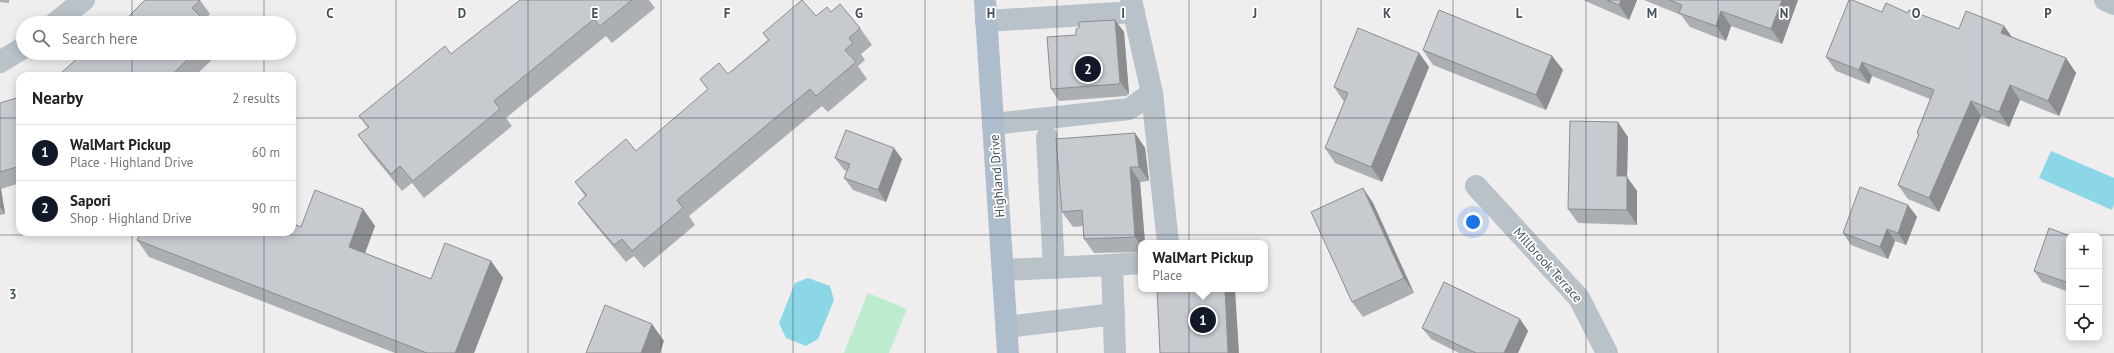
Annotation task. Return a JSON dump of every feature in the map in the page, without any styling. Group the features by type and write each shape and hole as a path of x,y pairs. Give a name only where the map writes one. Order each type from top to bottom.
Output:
{"main road":[{"name":"Highland Drive","path":"986,10 1004,270 1008,353"}],"street":[{"path":"64,16 84,0"},
{"path":"2105,0 2114,4"},
{"path":"986,10 1132,6 1152,93 1168,240"},
{"path":"0,62 16,52"},
{"path":"993,124 1129,109 1152,93"},
{"path":"1047,137 1054,268"},
{"name":"Millbrook Terrace","path":"1476,186 1579,298 1607,353"},
{"path":"1004,270 1138,263"},
{"path":"1112,265 1115,353"},
{"path":"1007,327 1114,314"}],"green space":[{"path":"868,293 907,309 889,353 844,353"}],"water":[{"path":"2051,151 2114,178 2114,204 2112,210 2039,178"},
{"path":"808,278 830,286 834,300 818,339 806,346 786,338 779,323 795,283"}],"building":[{"path":"145,0 200,0 192,8 200,16 129,16"},
{"path":"520,0 632,0 600,26 594,19 494,101 500,109 413,181 400,166 391,174 358,135 369,127 359,116 445,46 451,54"},
{"path":"802,0 816,16 827,7 831,12 840,4 860,28 849,38 853,43 845,50 856,62 816,96 810,89 677,200 683,208 632,251 622,239 614,245 578,203 587,195 575,182 626,139 636,151 708,89 700,79 719,63 728,74 769,40 763,33"},
{"path":"1607,0 1621,0 1619,5"},
{"path":"1669,0 1782,0 1771,29 1721,11 1716,26 1679,13 1682,5"},
{"path":"1849,0 1882,12 1886,3 1908,13 1909,10 1959,29 1966,11 2004,26 2001,33 2066,58 2048,101 2010,85 1999,112 1971,101 1929,198 1898,185 1919,134 1917,133 1934,90 1862,62 1859,70 1826,57"},
{"path":"1439,10 1552,56 1536,95 1423,50"},
{"path":"1115,20 1120,82 1118,84 1051,89 1047,37 1076,35 1076,29 1079,28 1079,22"},
{"path":"1358,28 1419,53 1371,167 1325,148 1348,93 1334,87"},
{"path":"75,60 187,60 175,72 62,72"},
{"path":"16,98 16,167 0,172 0,103"},
{"path":"1570,121 1618,122 1617,176 1627,176 1627,210 1568,209"},
{"path":"846,130 894,148 878,190 844,178 850,164 835,158"},
{"path":"1135,133 1139,167 1130,167 1135,237 1084,239 1082,210 1062,212 1056,139"},
{"path":"1860,187 1908,205 1898,233 1887,229 1880,247 1843,233"},
{"path":"1363,188 1404,278 1352,302 1311,212"},
{"path":"315,190 363,209 349,247 431,279 445,243 491,261 455,353 427,353 137,240 139,236 296,236 296,225 301,227"},
{"path":"2049,228 2066,234 2066,282 2034,271"},
{"path":"1444,282 1520,319 1504,353 1476,353 1422,328"},
{"path":"1157,292 1225,292 1228,353 1160,353"},
{"path":"605,305 652,324 641,353 586,353"}],"place":[{"name":"Sapori","path":"1088,69"},
{"name":"WalMart Pickup","path":"1203,320"}]}
